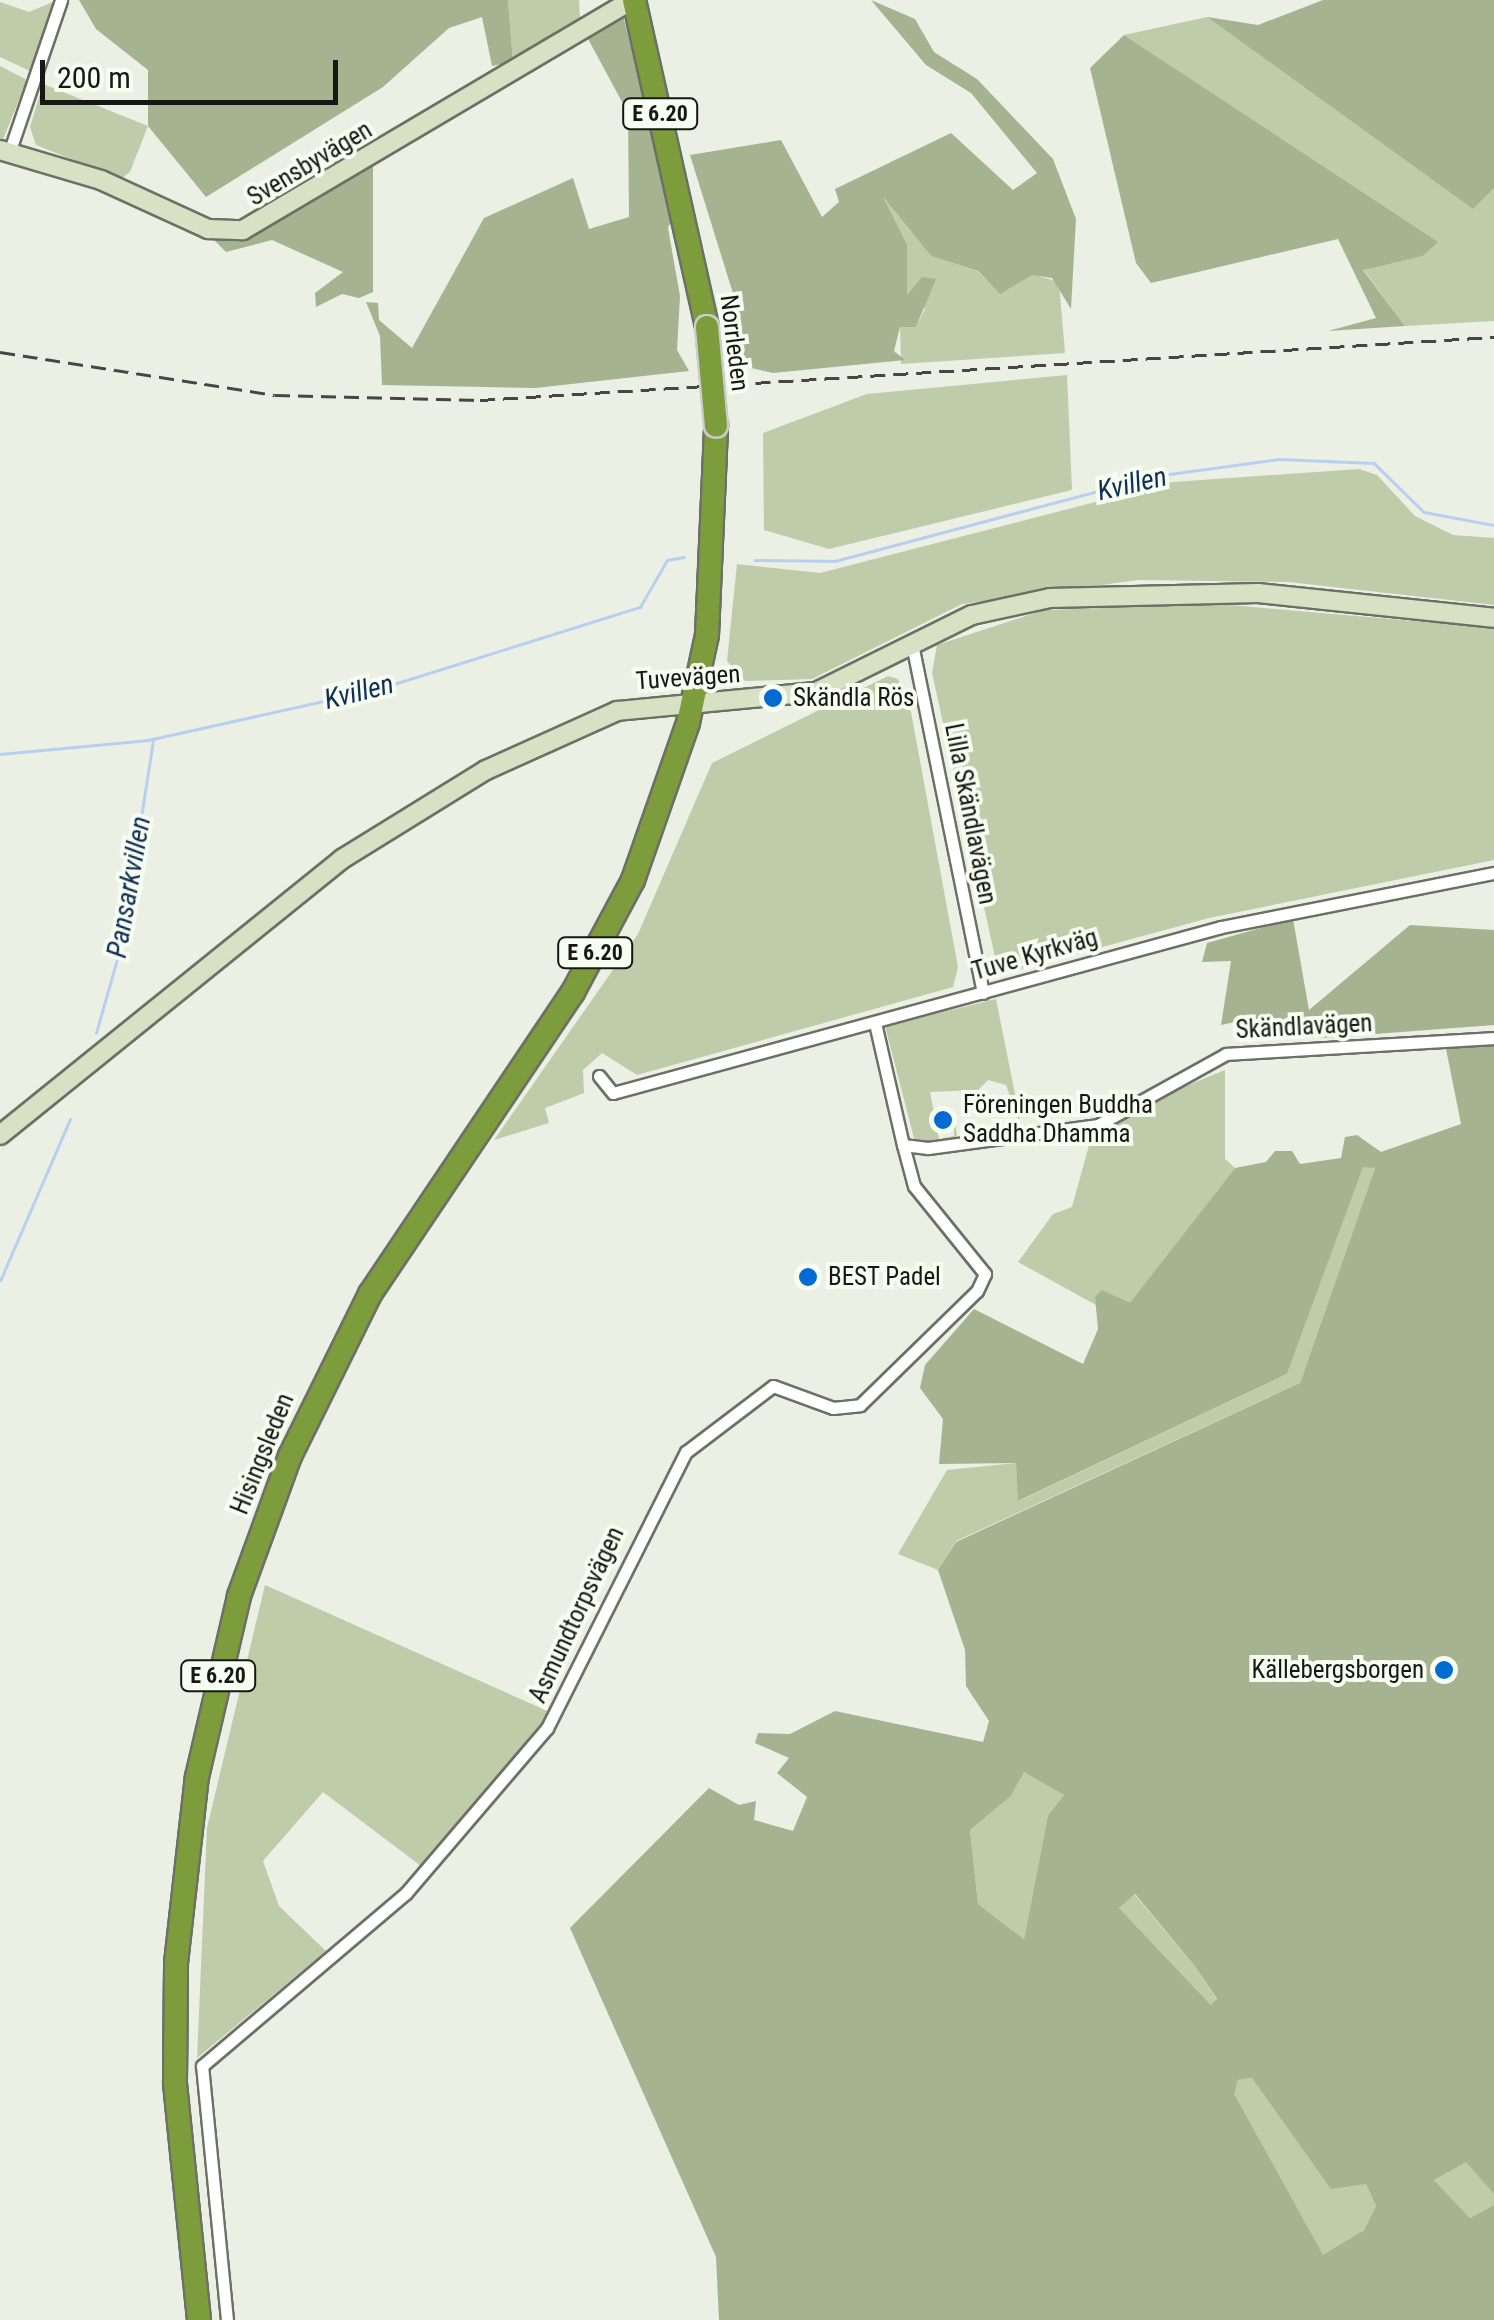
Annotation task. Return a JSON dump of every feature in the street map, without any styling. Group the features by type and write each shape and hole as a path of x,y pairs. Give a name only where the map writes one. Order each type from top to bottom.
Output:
{"highway":[{"name":"Norrleden","path":"629,2 707,327 716,426 715,582 694,698"},
{"name":"Hisingsleden","path":"198,2320 179,2142 176,1964 192,1807 240,1596 290,1456 370,1294 616,914 694,698"}],"main road":[{"name":"Svensbyvägen","path":"4,152 101,180 208,229 252,228 629,2"},
{"name":"Tuvevägen","path":"0,1135 285,901 398,822 575,726 643,703 816,692 1005,604 1107,594 1294,595 1494,618"}],"street":[{"path":"4,152 60,0"},
{"name":"Lilla Skändlavägen","path":"912,644 983,992"},
{"name":"Tuve Kyrkväg","path":"599,1076 613,1093 1303,907 1494,873"},
{"path":"875,1023 903,1145"},
{"name":"Skändlavägen","path":"903,1145 954,1148 1098,1126 1163,1081 1226,1054 1494,1038"},
{"name":"Asmundtorpsvägen","path":"227,2320 202,2066 406,1893 547,1728 686,1452 773,1386 832,1408 860,1405 977,1291 985,1274 914,1186 903,1145"}],"green space":[{"path":"79,0 508,0 513,62 492,66 482,17 449,28 383,87 206,197 148,126 148,70 96,29"},
{"path":"508,0 579,0 580,19 513,62"},
{"path":"871,0 915,19 934,52 977,79 1053,159 1076,219 1071,309 1052,278 1032,275 1000,294 978,271 931,256 883,197 907,245 907,295 922,277 936,279 916,327 900,327 894,351 905,360 773,373 743,366 736,303 690,155 781,140 822,217 839,202 835,189 951,133 1013,190 1037,173 971,93 926,65"},
{"path":"1323,0 1494,0 1494,188 1473,209 1207,17 1258,25"},
{"path":"55,1 30,71 0,57 0,2 29,12"},
{"path":"623,16 675,213 668,228 680,296 677,350 689,371 535,388 382,385 380,336 366,302 378,303 379,320 412,348 484,218 573,178 589,229 629,217 628,113 587,37"},
{"path":"1207,17 1472,208 1494,188 1494,321 1405,326 1363,269 1423,256 1437,242 1124,35"},
{"path":"1124,35 1438,242 1423,256 1363,270 1405,326 1328,331 1376,318 1338,239 1151,283 1136,263 1090,68"},
{"path":"0,66 27,80 2,142 0,141"},
{"path":"43,84 148,126 130,172 121,179 36,145 30,127"},
{"path":"373,164 373,292 359,298 342,294 316,307 315,293 343,272 272,240 226,252 208,234 283,219"},
{"path":"882,196 931,256 977,271 1000,293 1032,274 1059,282 1065,353 901,364 900,326 916,327 925,309 916,291 907,296"},
{"path":"1067,375 1072,490 829,549 764,530 763,433 867,394"},
{"path":"1359,469 1377,475 1415,516 1453,535 1494,538 1494,605 1288,582 1138,580 962,604 812,679 745,681 727,661 737,564 820,573 1173,482"},
{"path":"1219,604 1494,628 1494,860 1209,918 999,975 932,673 937,645 1044,610"},
{"path":"888,676 898,679 911,712 958,967 953,987 637,1075 602,1053 583,1070 584,1093 545,1108 549,1123 494,1140 638,934 712,763"},
{"path":"1293,919 1309,1010 1410,925 1494,930 1494,1025 1277,1038 1254,1018 1221,1025 1231,961 1202,962 1207,943"},
{"path":"996,999 1022,1129 1006,1085 988,1080 978,1090 930,1092 939,1139 954,1136 953,1111 958,1141 915,1142 885,1026"},
{"path":"1494,1042 1494,2194 1466,2162 1434,2180 1470,2218 1494,2205 1494,2320 719,2320 716,2257 570,1928 709,1788 739,1805 756,1801 754,1820 793,1831 807,1797 777,1773 789,1758 755,1743 758,1733 790,1734 835,1711 983,1742 989,1721 966,1686 965,1650 938,1570 956,1542 1300,1383 1375,1168 1363,1167 1287,1374 1018,1501 1016,1463 939,1464 943,1419 920,1388 925,1365 974,1309 1083,1364 1098,1329 1095,1297 1102,1290 1130,1303 1235,1168 1266,1162 1275,1151 1292,1151 1300,1164 1341,1158 1345,1137 1357,1135 1381,1152 1461,1124 1445,1044","holes":["1024,1772 1064,1795 1048,1815 1024,1939 978,1904 970,1830 1011,1796","1135,1894 1217,1999 1211,2005 1119,1908","1252,2078 1331,2189 1366,2184 1376,2206 1364,2230 1323,2255 1234,2094 1238,2080"]},
{"path":"1225,1070 1225,1159 1235,1168 1130,1304 1095,1297 1096,1305 1018,1262 1053,1214 1072,1207 1091,1138 1135,1107"},
{"path":"1363,1166 1375,1168 1300,1383 956,1541 938,1570 898,1554 947,1470 1016,1463 1019,1501 1287,1374"},
{"path":"265,1585 552,1713 421,1866 323,1792 263,1861 279,1906 326,1951 197,2058 207,1828"},
{"path":"1024,1771 1064,1795 1048,1815 1024,1939 978,1904 970,1830 1011,1796"},
{"path":"1134,1894 1194,1965 1217,2000 1211,2005 1119,1908"},
{"path":"1252,2078 1366,2184 1376,2206 1364,2230 1323,2256 1233,2094 1238,2080"},
{"path":"1466,2161 1494,2194 1494,2205 1470,2218 1434,2180"}],"waterway":[{"name":"Kvillen","path":"755,560 835,561 1155,476 1279,459 1374,463 1424,512 1494,525"},
{"name":"Kvillen","path":"0,754 148,740 378,689 640,607 667,560 684,557"},
{"name":"Pansarkvillen","path":"96,1033 121,945 153,740"},
{"name":"Pansarkvillen","path":"0,1281 70,1119"}],"railway":[{"path":"0,352 275,395 480,400 1494,337"}],"place":[{"name":"Skändla Rös","path":"773,698"},
{"name":"Föreningen Buddha Saddha Dhamma","path":"943,1120"},
{"name":"BEST Padel","path":"808,1277"},
{"name":"Källebergsborgen","path":"1444,1670"}]}
